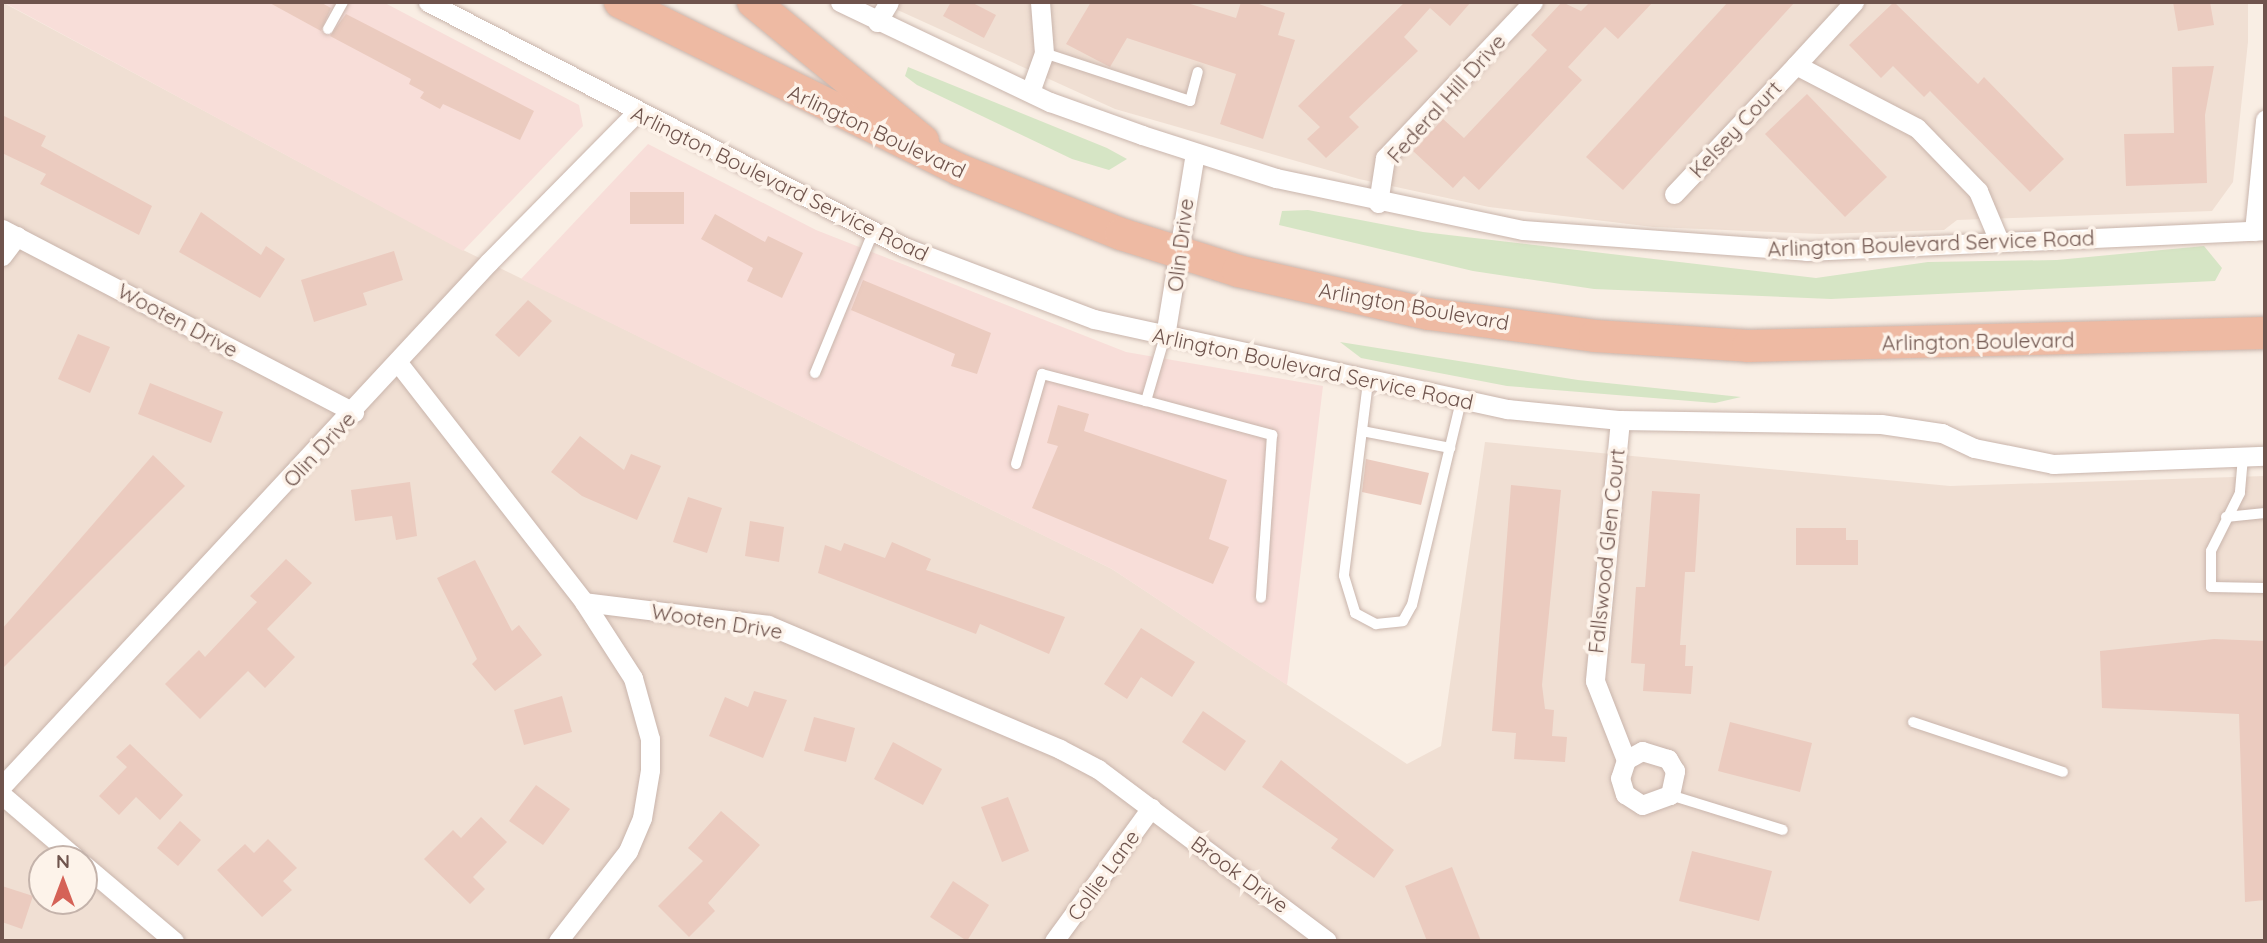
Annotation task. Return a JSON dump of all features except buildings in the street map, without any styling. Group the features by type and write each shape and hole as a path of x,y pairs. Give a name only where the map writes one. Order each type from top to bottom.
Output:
{"highway":[{"name":"Arlington Boulevard","path":"620,2 960,170 1179,253 1429,314 1595,336 1748,346 2265,333"},
{"path":"752,2 960,170"}],"street":[{"name":"Arlington Boulevard Service Road","path":"428,2 873,232 1016,293 1165,336 1461,401 1620,420 1881,424 1942,432 1974,449 2053,464 2265,456"},
{"name":"Arlington Boulevard Service Road","path":"840,2 877,22 1030,92 1195,153 1378,203 1649,244 1807,251 2260,230"},
{"path":"877,22 889,2"},
{"path":"1030,92 1044,54 1040,2"},
{"name":"Federal Hill Drive","path":"1378,203 1385,158 1533,2"},
{"name":"Kelsey Court","path":"1674,194 1854,2"},
{"name":"Kelsey Court","path":"1796,65 1917,128 1978,191 1998,241"},
{"name":"Olin Drive","path":"2,786 637,112"},
{"path":"2260,230 2265,120"},
{"name":"Olin Drive","path":"1165,336 1195,153"},
{"path":"2,256 9,232"},
{"name":"Wooten Drive","path":"9,232 354,412"},
{"path":"399,364 584,602 633,678 647,719 650,770 642,818 628,851 558,941"},
{"name":"Fallswood Glen Court","path":"1620,420 1593,654 1602,710 1626,760 1620,778 1630,800 1655,805 1670,795"},
{"name":"Wooten Drive","path":"584,602 728,618 805,636 1060,749 1152,808"},
{"path":"1626,760 1642,751 1668,759 1675,771 1670,795"},
{"path":"2,794 61,845"},
{"name":"Collie Lane","path":"1054,941 1152,808"},
{"name":"Brook Drive","path":"1152,808 1327,941"},
{"path":"98,877 174,941"}],"lane":[{"path":"328,29 343,2"},
{"path":"1044,54 1191,101 1198,72"},
{"path":"814,373 873,232"},
{"path":"1146,401 1165,336"},
{"path":"1016,464 1042,374 1272,435 1261,598"},
{"path":"1368,382 1344,576 1355,613 1376,624 1403,621 1412,605 1461,401"},
{"path":"1362,431 1450,448"},
{"path":"2243,457 2240,494 2211,551 2210,587 2265,588"},
{"path":"2227,517 2265,513"},
{"path":"1913,722 2063,772"},
{"path":"1670,795 1783,830"}],"shaded area":[{"path":"2,2 457,247 1112,569 1407,764 1441,746 1485,442 1950,486 2265,476 2265,941 2,941"},
{"path":"3,2 383,2 579,105 583,126 463,251"},
{"path":"880,2 2248,2 2248,42 2233,182 2212,211 1957,220 1944,230 1820,234 1653,227 1489,207 1359,179 1115,109"},
{"path":"648,144 816,230 1126,352 1323,386 1287,685 1112,569 521,279"}],"green space":[{"path":"908,67 1107,148 1127,159 1109,170 1072,159 917,85 905,76"},
{"path":"1308,210 1423,232 1816,278 1928,262 2057,260 2204,246 2222,268 2215,281 1831,299 1594,289 1473,271 1279,225 1282,211"},
{"path":"1340,342 1578,380 1741,397 1715,403 1507,386 1361,358"}]}
